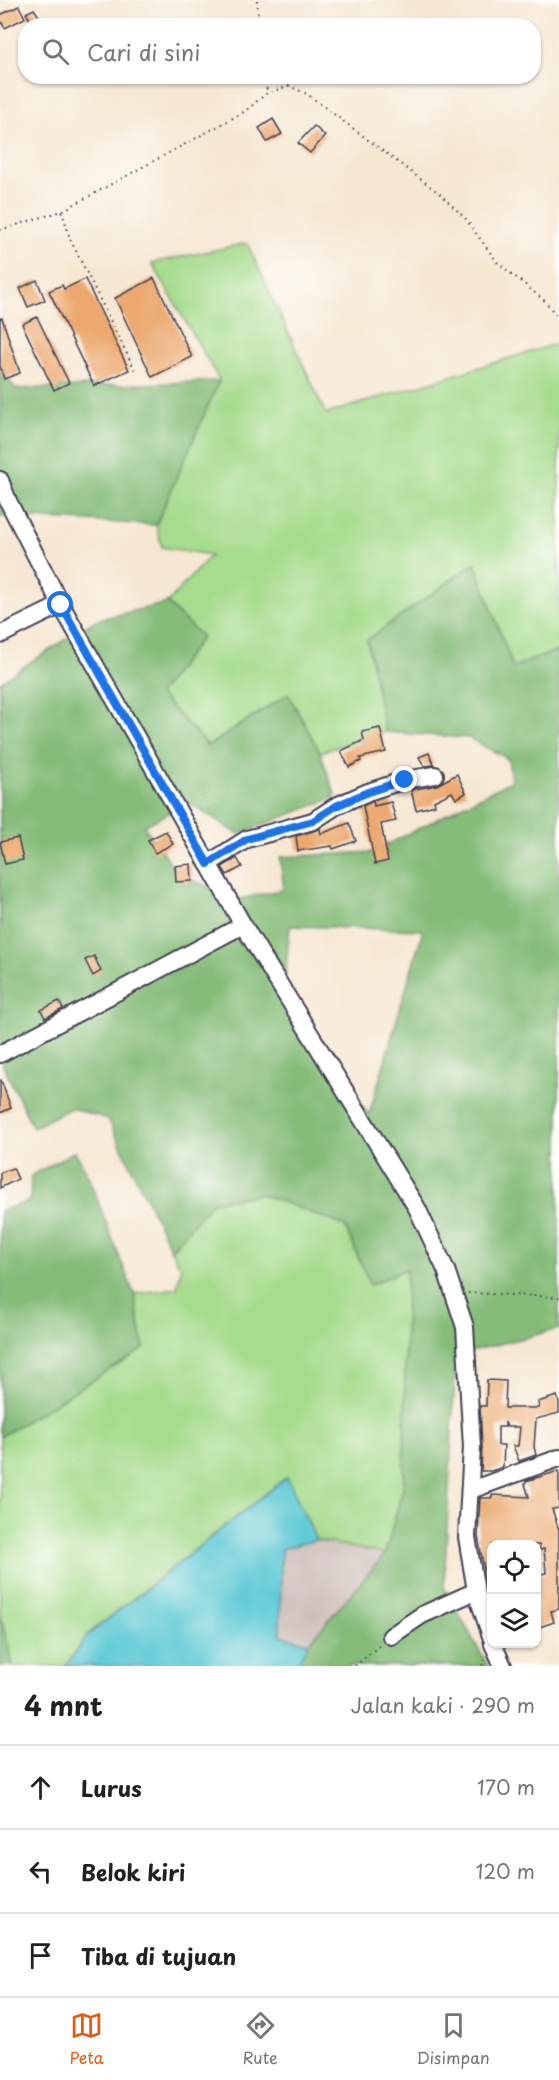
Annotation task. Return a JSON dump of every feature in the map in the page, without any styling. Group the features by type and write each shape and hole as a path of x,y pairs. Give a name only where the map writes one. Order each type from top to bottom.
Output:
{"street":[{"path":"0,480 8,501 61,605 243,926 417,1208 446,1270 465,1327 472,1447 467,1537 476,1591 487,1626"},
{"path":"0,635 61,605"},
{"path":"208,864 247,839 313,821 336,806 368,792 405,780 435,775"},
{"path":"0,1054 243,926"},
{"path":"471,1490 559,1458"},
{"path":"391,1636 422,1615 476,1591"},
{"path":"495,1648 503,1666"}],"path":[{"path":"257,0 258,18"},
{"path":"266,84 267,93"},
{"path":"0,230 62,211 244,112 267,93 289,86 307,94 439,193 465,218 497,262 544,301 559,319"},
{"path":"62,211 70,239 135,370"},
{"path":"453,1293 559,1298"},
{"path":"355,1666 391,1636"}],"shaded area":[{"path":"316,1540 385,1554 309,1643 280,1636 281,1548"}],"green space":[{"path":"247,243 326,414 559,343 559,650 513,668 475,563 367,640 385,732 320,752 288,694 209,746 159,694 202,637 167,603 211,555 162,547 156,525 219,380 152,263"},
{"path":"0,370 16,389 219,381 156,525 0,516"},
{"path":"475,563 513,667 559,650 559,1329 456,1355 444,1587 488,1666 296,1666 309,1643 385,1554 404,1484 406,1269 370,1285 345,1226 262,1194 212,1202 171,1250 108,1119 71,1108 33,1128 0,1059 0,682 96,620 167,603 202,637 159,694 208,746 288,694 320,752 336,797 238,834 188,802 144,826 179,875 240,899 284,889 280,857 373,852 511,781 508,759 469,738 385,732 367,640","holes":["290,926 423,930 369,1115 283,999"]},
{"path":"75,1151 88,1176 134,1294 144,1349 0,1437 0,1211 30,1201 31,1176"},
{"path":"262,1194 345,1226 370,1285 406,1269 404,1484 385,1554 316,1540 287,1477 87,1635 66,1666 13,1666 0,1613 0,1437 144,1349 134,1294 177,1288 181,1268 171,1250 212,1202"},
{"path":"0,1613 13,1666 0,1666"}],"water":[{"path":"287,1477 316,1540 281,1549 280,1635 309,1643 296,1666 66,1666 87,1636"}],"building":[{"path":"19,6 25,18 18,18 18,22 5,28 0,15"},
{"path":"34,9 40,18 29,18 26,13"},
{"path":"273,119 282,134 267,142 259,128"},
{"path":"314,126 325,136 310,153 298,143"},
{"path":"154,278 192,357 152,377 115,298"},
{"path":"85,279 129,370 94,386 49,291 62,285 64,289"},
{"path":"37,280 45,300 28,307 20,288"},
{"path":"37,317 69,383 54,390 22,324"},
{"path":"0,318 2,318 20,373 4,379 0,366"},
{"path":"380,728 386,752 360,758 361,761 349,767 341,751 364,740 362,732"},
{"path":"429,753 434,765 424,766 419,757"},
{"path":"457,774 466,793 456,799 452,792 434,801 435,805 416,810 411,790 437,785"},
{"path":"373,801 374,806 391,802 396,821 381,824 388,861 375,864 363,806"},
{"path":"349,823 356,841 333,849 332,846 298,851 296,836 320,829 321,834"},
{"path":"166,831 173,844 155,853 148,840"},
{"path":"18,838 23,860 5,864 0,842"},
{"path":"237,858 242,867 227,875 222,867"},
{"path":"191,864 192,881 176,882 175,866"},
{"path":"94,956 101,971 93,976 85,960"},
{"path":"59,1001 63,1009 45,1018 41,1010"},
{"path":"0,1081 11,1108 0,1113"},
{"path":"13,1168 18,1179 0,1188 0,1173"},
{"path":"487,1380 506,1381 505,1408 539,1408 538,1402 557,1396 559,1413 536,1419 534,1447 536,1455 519,1461 513,1446 518,1446 520,1427 507,1427 505,1422 505,1427 498,1427 498,1445 504,1445 503,1467 481,1471 480,1406 486,1406"},
{"path":"559,1471 559,1508 552,1509 559,1530 559,1609 551,1611 554,1622 541,1627 541,1574 546,1573 541,1540 487,1540 487,1587 478,1536 480,1498 492,1498 492,1495 529,1497 526,1481"}],"route":[{"path":"61,605 208,864 247,839 313,821 336,806 368,792 405,780"}]}
